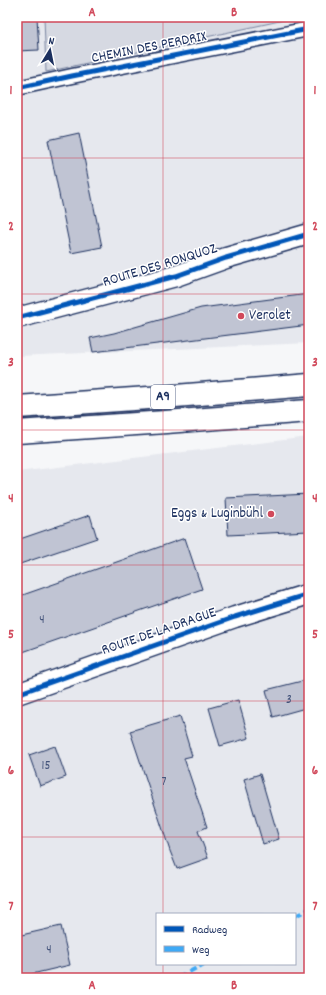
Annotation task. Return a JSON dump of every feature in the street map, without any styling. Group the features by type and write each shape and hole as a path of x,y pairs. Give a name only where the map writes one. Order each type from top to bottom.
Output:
{"highway":[{"name":"A9","path":"17,407 309,385"},
{"name":"A9","path":"17,432 309,411"}],"street":[{"name":"CHEMIN DES PERDRIX","path":"17,88 309,29"},
{"name":"ROUTE DES RONQUOZ","path":"176,276 226,258 309,234"},
{"name":"ROUTE DES RONQUOZ","path":"17,318 176,276 230,266 309,248"},
{"name":"ROUTE DE LA DRAGUE","path":"17,694 228,620 309,594"}],"shaded area":[{"path":"17,17 309,17 309,343 17,356"},
{"path":"44,17 298,17 46,72"},
{"path":"309,437 309,978 17,978 17,472"}],"building":[{"path":"17,17 37,17 39,50 17,51"},
{"path":"79,133 102,247 71,253 48,140"},
{"name":"Verolet","path":"309,294 309,325 93,352 90,338 114,333 201,308"},
{"path":"309,494 309,531 228,535 226,498"},
{"path":"90,515 97,538 17,565 17,540"},
{"path":"185,538 202,589 17,654 17,597"},
{"path":"306,680 309,690 309,707 273,717 266,690"},
{"path":"238,700 249,738 220,746 209,708"},
{"path":"180,716 192,756 184,758 207,827 198,831 208,858 177,869 130,731"},
{"path":"55,746 66,777 40,786 29,755"},
{"path":"260,774 279,839 263,844 244,779"},
{"path":"61,926 70,965 32,975 17,977 17,936"}],"marked path":[{"path":"296,916 309,909"},
{"path":"178,978 202,965"}],"cycle path":[{"path":"17,88 309,29"},
{"path":"17,318 176,276 226,258 309,234"},
{"path":"17,694 235,617 309,594"}],"place":[{"name":"Verolet","path":"241,316"},
{"name":"Eggs & Luginbühl","path":"271,514"}]}
